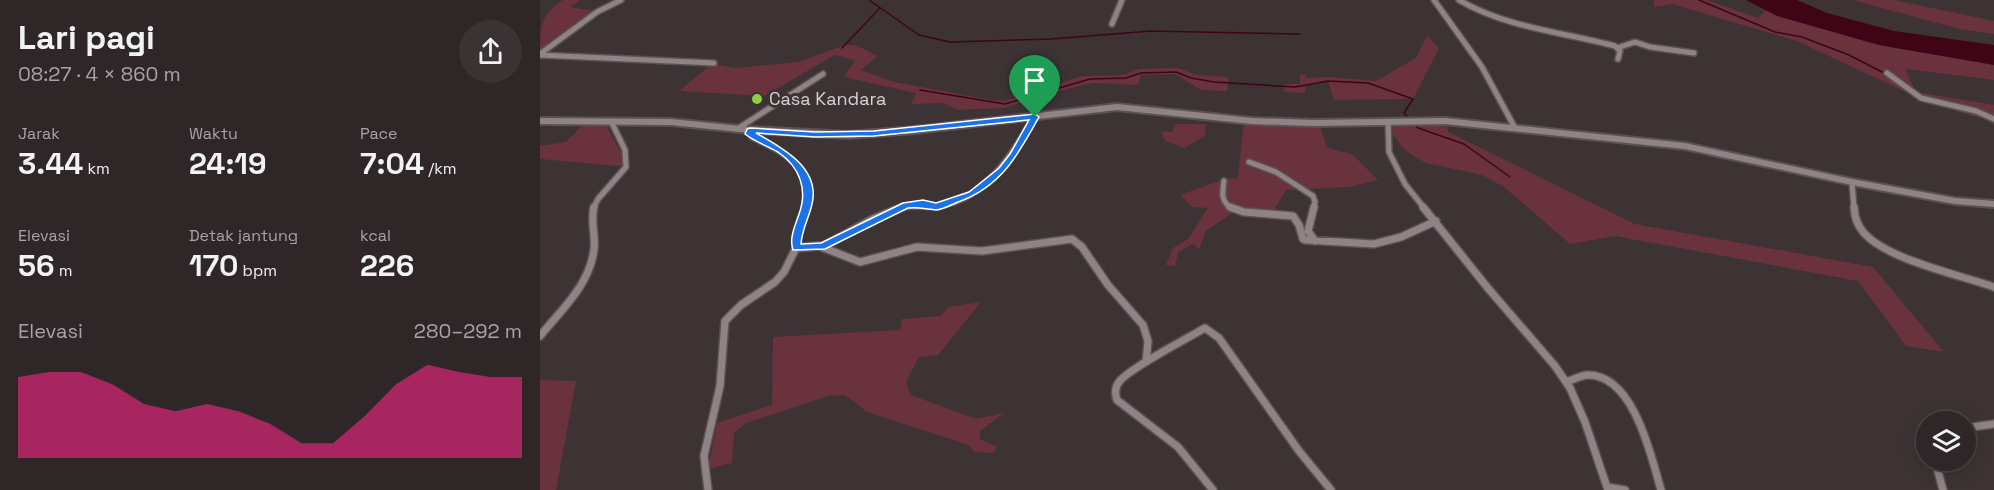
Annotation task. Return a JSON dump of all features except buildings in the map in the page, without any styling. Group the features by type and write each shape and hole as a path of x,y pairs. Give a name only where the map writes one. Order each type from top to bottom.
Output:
{"street":[{"path":"540,55 597,12 621,0"},
{"path":"1112,24 1122,0"},
{"path":"1434,0 1482,67 1515,128"},
{"path":"1459,0 1503,19 1617,48 1635,42 1650,47 1694,53"},
{"path":"1617,48 1620,51 1618,59"},
{"path":"540,55 714,63"},
{"path":"1887,73 1921,98 1976,111 1994,119"},
{"path":"737,129 823,74"},
{"path":"540,121 679,123 750,130 849,135 915,130 1117,107 1252,121 1314,123 1420,121 1515,128 1685,146 1852,183 1955,201 1994,204"},
{"path":"822,247 906,205 923,203 937,207 972,194 1002,170 1014,155 1035,117"},
{"path":"540,336 585,280 594,254 596,235 592,213 604,192 626,168 627,157 611,121"},
{"path":"1388,122 1388,143 1393,161 1405,184 1566,382 1585,422 1608,489 1625,490"},
{"path":"708,490 704,456 718,404 725,321 741,305 775,282 784,272 796,248 797,234 808,203 808,184 793,160 776,147 752,137 750,130"},
{"path":"1249,162 1276,172 1312,196 1315,202 1308,231 1316,242"},
{"path":"1224,182 1221,199 1225,204 1245,213 1293,216 1303,239 1316,242 1365,245 1387,242 1436,221"},
{"path":"1852,183 1856,222 1866,235 1906,257 1994,287"},
{"path":"796,248 822,247 860,262 917,247 982,251 1072,239 1082,246 1108,285 1143,325 1148,341 1146,362"},
{"path":"1213,490 1178,447 1117,400 1115,393 1119,381 1146,362 1202,329 1208,328 1219,338 1299,451 1331,490"},
{"path":"1566,382 1585,376 1596,376 1608,381 1620,392 1639,421 1661,490"},
{"path":"1976,426 1994,424"},
{"path":"1938,471 1943,490"}],"shaded area":[{"path":"563,0 580,0 570,7 599,12 540,54 543,23 550,11"},
{"path":"1654,0 1707,0 1758,18 1766,10 1778,16 1879,45 1994,65 1994,80 1905,69 1916,92 1994,105 1994,125 1984,119 1918,100 1910,94 1797,41 1672,4 1654,7"},
{"path":"1746,0 1797,0 1827,13 1894,31 1994,45 1994,65 1879,45 1777,16"},
{"path":"1852,0 1894,0 1994,21 1994,34 1960,29"},
{"path":"1427,36 1439,48 1413,99 1334,100 1328,81 1305,85 1305,93 1284,92 1285,84 1300,84 1300,75 1305,75 1306,78 1329,77 1376,81 1416,58"},
{"path":"845,45 856,45 877,56 861,70 894,82 991,100 1005,101 1082,76 1123,75 1140,69 1178,68 1196,75 1229,77 1227,91 1201,90 1175,74 1141,75 1138,85 1093,83 1042,95 1005,108 957,110 943,103 911,104 916,93 844,77 855,60 835,55 764,96 679,91 712,64 736,68 798,62"},
{"path":"588,120 603,120 629,167 540,159 540,146 566,142"},
{"path":"1244,120 1319,122 1327,148 1352,154 1378,180 1349,187 1286,190 1272,213 1239,208 1206,231 1199,249 1193,244 1178,252 1175,266 1166,265 1173,248 1188,239 1208,208 1193,207 1180,195 1225,179 1238,178"},
{"path":"1447,120 1448,132 1635,224 1873,267 1944,352 1906,346 1858,281 1615,236 1570,244 1504,187 1482,175 1426,163 1402,147 1389,129 1389,121"},
{"path":"1176,124 1206,124 1205,136 1184,148 1165,141 1161,131 1172,132"},
{"path":"981,302 938,355 919,357 906,382 911,395 976,419 1004,413 980,431 980,439 997,447 993,453 975,452 969,445 867,412 845,395 828,396 746,423 734,433 732,463 708,469 717,423 772,405 773,337 900,330 902,319 941,316 948,307"},
{"path":"540,380 576,381 556,490 540,490"}],"waterway":[{"path":"869,0 919,35 950,42 1051,39 1151,31 1300,34"},
{"path":"1699,0 1775,32 1802,37 1849,55 1886,74"},
{"path":"842,48 880,8"},
{"path":"920,90 1005,104 1090,79 1126,78 1141,73 1176,72 1191,78 1214,82 1295,87 1328,81 1368,83 1413,99 1404,113 1418,128 1464,144 1510,177"},
{"path":"1900,85 1914,96"}],"place":[{"name":"Casa Kandara","path":"757,99"}],"route":[{"path":"1035,117 1014,155 1002,170 972,194 937,207 923,203 906,205 883,214 822,247 796,248 799,224 808,203 809,194 808,184 798,167 783,151 750,135 750,130 815,135 874,134 1035,117"}]}
